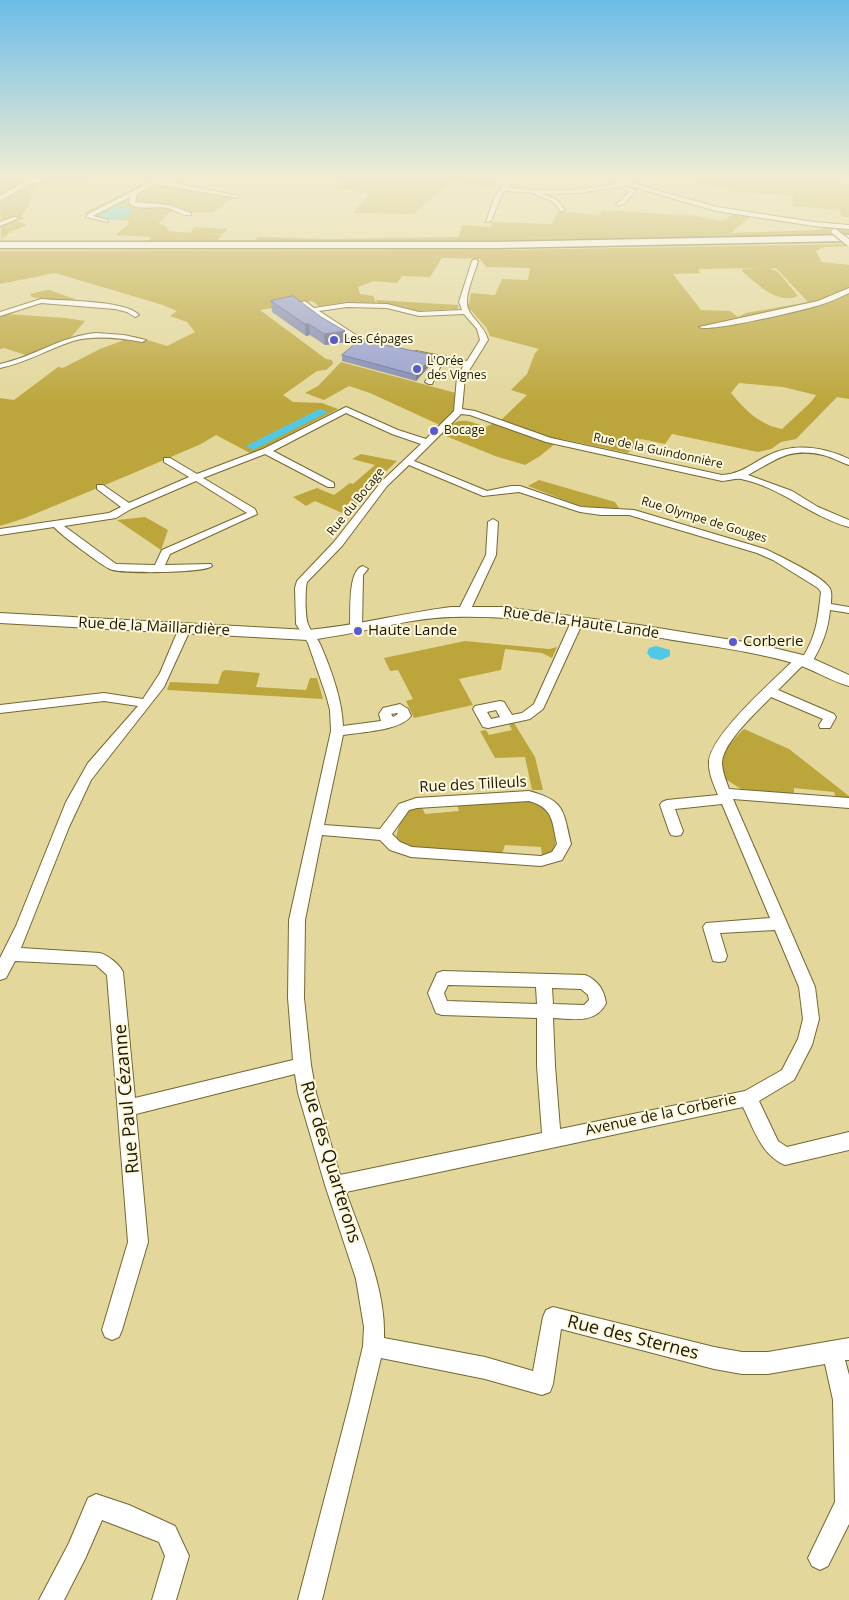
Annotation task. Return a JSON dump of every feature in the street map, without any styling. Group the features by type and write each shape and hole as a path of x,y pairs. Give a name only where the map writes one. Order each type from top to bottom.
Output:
{"street":[{"path":"458,411 461,378 484,340 484,333 466,312 463,302 475,261"},
{"path":"703,327 721,325 825,301 849,290"},
{"path":"0,314 42,301 115,307 129,310 135,315"},
{"path":"302,303 360,341 390,348"},
{"path":"314,310 347,305 388,306 419,314 466,312"},
{"path":"0,366 12,364 80,338 128,337 142,340"},
{"path":"408,352 469,364"},
{"path":"429,382 438,364 444,360"},
{"path":"0,532 112,516 128,507 195,478 266,451 346,410 395,432 428,443"},
{"name":"Rue du Bocage","path":"308,635 302,624 300,588 302,581 338,544 384,484 409,462 458,411"},
{"name":"Rue de la Guindonnière","path":"458,411 472,413 555,442 722,478 742,476 778,454 786,452 818,452 849,462"},
{"path":"266,451 331,485"},
{"path":"158,569 166,552 252,514 167,460"},
{"name":"Rue Olympe de Gouges","path":"409,462 486,494 496,494 508,488 519,488 573,508 610,514 630,512 777,558 823,586 826,592 823,627 817,644 804,661"},
{"path":"742,476 789,494 815,509 849,524"},
{"path":"100,487 128,507"},
{"path":"464,611 491,555 493,522"},
{"path":"59,524 59,527 113,567 190,569 207,566"},
{"path":"356,628 358,575 364,569"},
{"path":"825,606 849,610"},
{"name":"Rue de la Haute Lande","path":"308,635 417,616 464,611 503,612 757,650 804,661 849,681"},
{"name":"Rue de la Maillardière","path":"0,618 308,635"},
{"path":"508,720 526,716 539,706 577,622"},
{"path":"0,973 12,954 60,835 85,779 158,686 185,628"},
{"name":"Rue des Quarterons","path":"308,635 314,643 332,695 336,710 337,731 299,904 295,945 296,998 302,1065 315,1122 334,1186 366,1279 374,1328 373,1346 310,1600"},
{"name":"Avenue de la Corberie","path":"334,1186 552,1138 748,1098 788,1075 806,1040 811,1019 807,987 718,779 716,759 739,721 804,661"},
{"path":"771,692 830,718 825,724"},
{"path":"0,709 104,697 145,703"},
{"path":"337,731 388,722"},
{"name":"Rue des Tilleuls","path":"529,796 546,800 555,808 564,844 557,856 541,861 411,852 395,846 384,834 404,807 416,803 529,796"},
{"path":"676,831 667,805 725,796 849,803"},
{"path":"315,829 384,834"},
{"path":"719,956 711,927 779,924"},
{"name":"Rue Paul Cézanne","path":"12,954 100,959 115,972 138,1242 112,1330"},
{"path":"444,978 585,982 596,992 598,1003 587,1012 545,1011 442,1008 436,993 444,978"},
{"path":"544,981 546,1066 552,1138"},
{"path":"128,1108 302,1065"},
{"path":"748,1098 772,1148 785,1156 849,1141"},
{"name":"Rue des Sternes","path":"373,1346 485,1368 542,1384 553,1317 729,1362 768,1363 841,1351 846,1402 847,1503 820,1558"},
{"path":"51,1600 77,1551 96,1506 129,1516 166,1534 177,1556 164,1600"}],"shaded area":[{"path":"0,254 817,254 822,262 849,265 849,399 837,397 796,439 781,442 771,449 758,452 672,434 665,444 641,439 628,453 561,439 525,465 495,456 441,434 452,424 461,421 472,422 486,427 502,419 527,395 511,390 527,374 535,353 539,349 490,336 486,327 468,307 471,293 495,295 502,279 528,280 530,268 486,267 480,259 442,258 430,277 402,276 397,283 374,281 358,287 360,294 373,296 376,303 346,302 319,306 312,301 260,310 326,359 332,360 333,364 326,370 317,371 283,395 293,402 322,403 338,409 252,454 216,435 201,444 129,475 25,518 0,526 0,398 14,400 58,367 63,368 100,349 135,336 167,346 195,332 187,322 170,316 177,311 163,305 55,273 0,284","holes":["761,268 743,269 742,271 768,292 782,298 798,296 777,271 769,269 776,268 808,302 746,313 738,317 730,311 701,310 673,274 700,273 698,269","739,383 783,387 816,395 782,429 767,424 754,416 731,393"]},
{"path":"47,290 77,300 73,302 37,298 32,297 30,294"},
{"path":"376,300 458,305 458,309 416,311 400,306 378,304"},
{"path":"6,314 85,321 71,337 26,355 4,348 0,349 0,316"},
{"path":"341,362 456,393 454,412 442,426 370,393 349,386 324,400 305,393 318,386"},
{"path":"361,454 397,461 367,489 349,516 315,501 306,506 293,497 317,488 334,495 350,483 353,484 375,465 352,459"},
{"path":"539,480 615,502 619,508 603,511 603,509 577,505 528,486"},
{"path":"145,517 168,530 161,550 117,520"},
{"path":"465,641 549,649 557,647 552,658 542,653 505,649 501,670 459,679 473,705 414,718 406,701 413,699 398,670 390,671 384,658"},
{"path":"225,670 260,673 256,687 306,690 310,678 317,678 323,699 167,690 170,682 218,684 222,672"},
{"path":"514,723 535,757 543,790 532,790 525,757 495,758 480,731 486,730 489,735 512,730 509,724"},
{"path":"744,729 789,749 849,796 849,798 836,798 834,792 794,788 794,794 741,789 724,778 723,763 726,751 733,740"},
{"path":"534,801 545,809 552,821 555,849 550,854 542,856 541,847 505,845 502,854 405,847 401,846 396,838 403,816 415,808 422,807 425,814 459,811 457,805"}],"water":[{"path":"320,409 328,412 253,450 246,446"},
{"path":"656,646 670,650 670,656 661,660 651,658 647,653 649,648"}],"building":[{"path":"293,296 321,317 345,331 324,334 309,324 305,324 271,301"},
{"path":"360,340 434,355 416,375 342,355"}],"place":[{"name":"Les Cépages","path":"334,340"},
{"name":"L'Orée des Vignes","path":"417,369"},
{"name":"Bocage","path":"434,431"},
{"name":"Haute Lande","path":"358,631"},
{"name":"Corberie","path":"733,642"}]}
